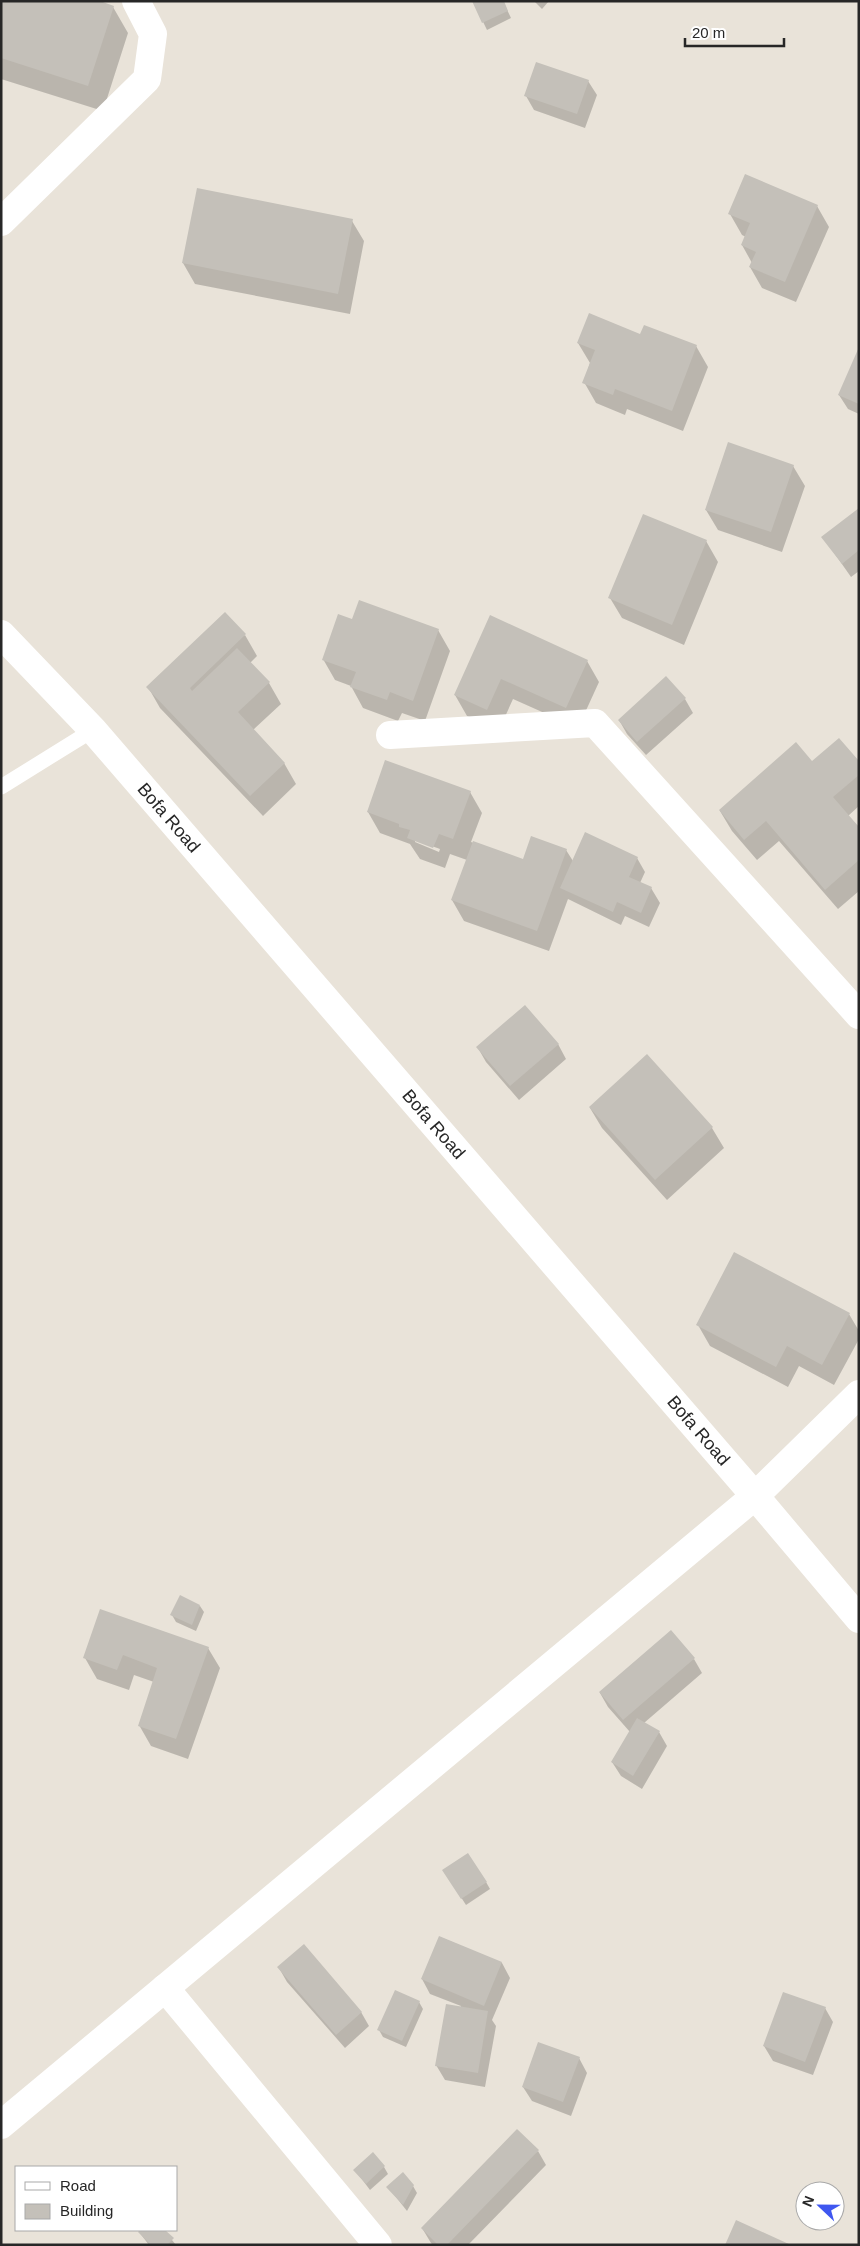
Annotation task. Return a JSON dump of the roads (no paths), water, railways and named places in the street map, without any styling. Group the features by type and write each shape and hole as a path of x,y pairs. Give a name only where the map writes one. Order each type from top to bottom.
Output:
{"street":[{"path":"1,222 147,79 153,34 136,1"},
{"name":"Bofa Road","path":"1,634 92,730 755,1496 859,1619"},
{"path":"390,735 595,723 859,1015"},
{"path":"1,2124 755,1496 859,1394"},
{"path":"165,1988 378,2245"}],"lane":[{"path":"1,787 92,730"}]}
